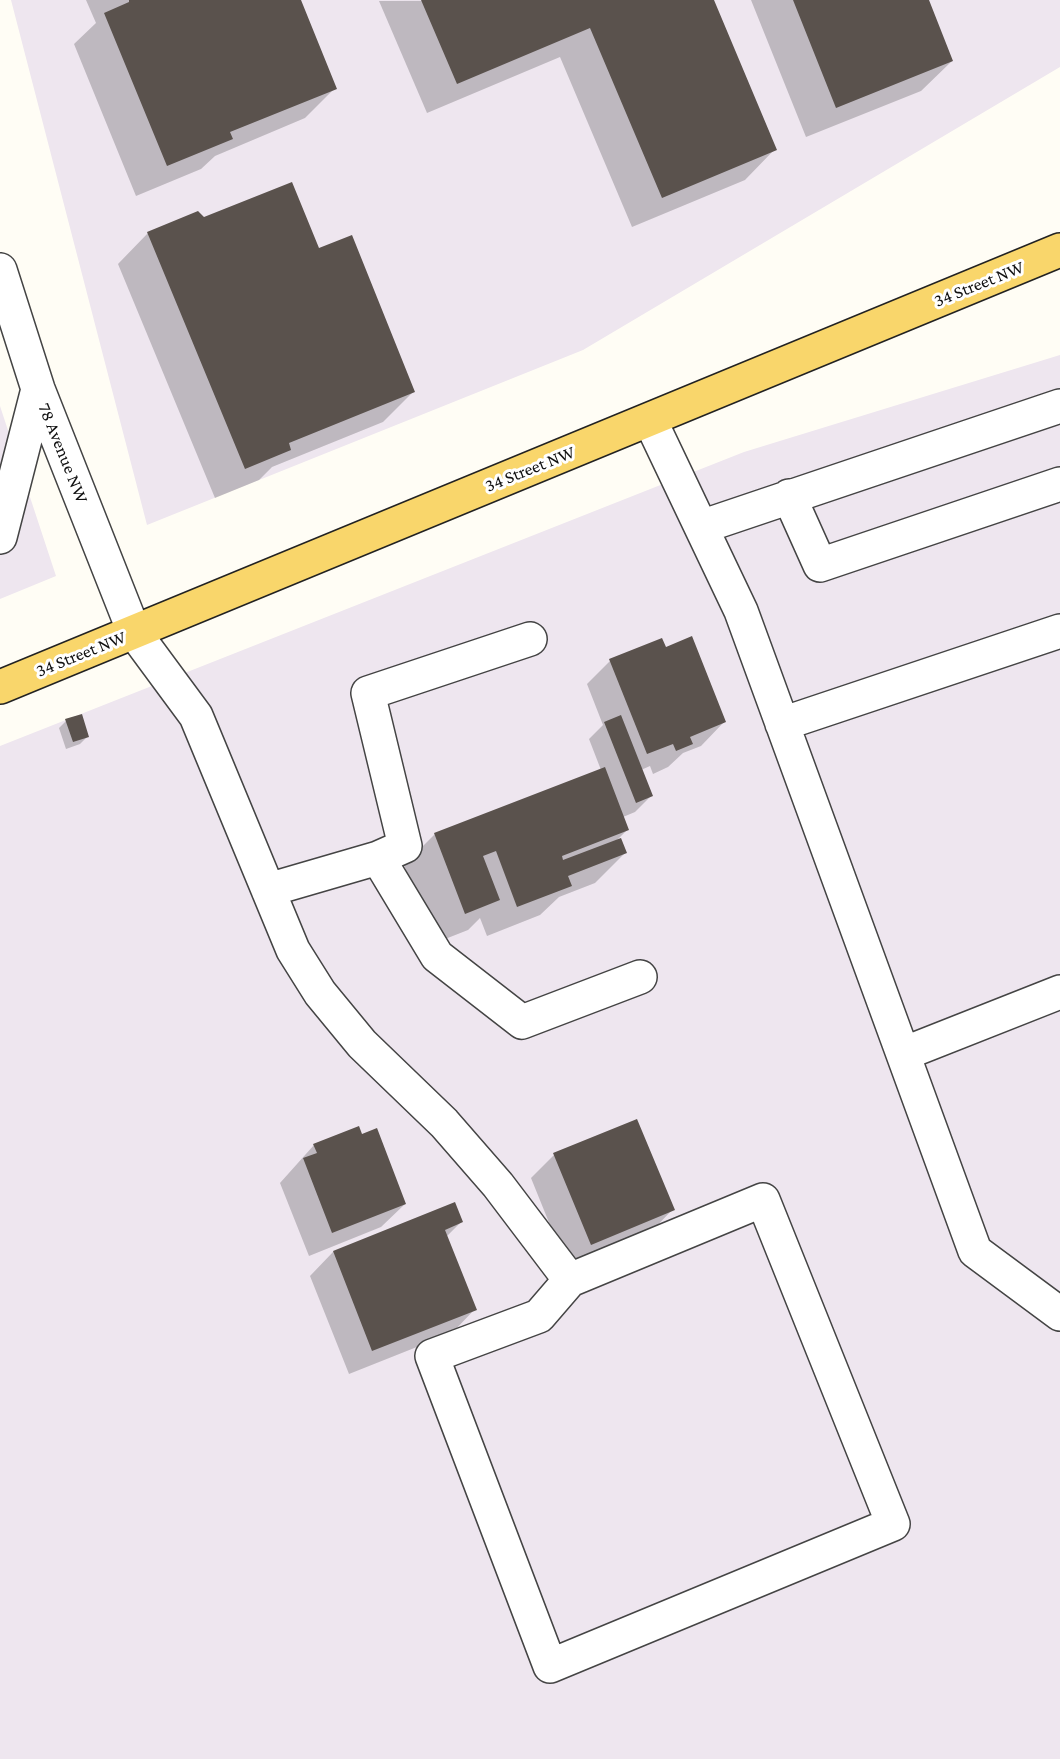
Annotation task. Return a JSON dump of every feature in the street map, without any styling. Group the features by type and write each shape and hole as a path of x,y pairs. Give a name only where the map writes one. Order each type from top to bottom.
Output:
{"main road":[{"name":"34 Street NW","path":"0,687 1060,250"}],"street":[{"name":"78 Avenue NW","path":"0,270 38,389 134,632 196,716 293,950 320,993 362,1044 444,1123 490,1176 570,1280"},
{"path":"0,537 38,389"},
{"path":"701,527 1060,406"},
{"path":"650,420 741,611 975,1251 1060,1314"},
{"path":"789,496 820,565 1060,483"},
{"path":"782,724 1060,631"},
{"path":"268,890 378,858 405,846 368,693 530,639"},
{"path":"378,858 437,956 522,1022 640,977"},
{"path":"903,1054 1060,992"},
{"path":"764,1200 893,1524 550,1666 432,1356 539,1316 570,1280 764,1200"}],"shaded area":[{"path":"11,0 1060,0 1060,67 583,350 147,525"},
{"path":"1060,355 1060,1759 0,1759 0,746 744,452"},
{"path":"0,406 56,576 0,599"}],"building":[{"path":"129,0 301,0 337,89 230,132 233,139 167,166 104,13"},
{"path":"421,0 714,0 777,150 662,198 590,28 457,84"},
{"path":"793,0 929,0 953,61 836,108"},
{"path":"292,182 319,248 352,235 415,392 289,443 291,450 245,469 147,232 198,211 204,217"},
{"path":"692,636 726,722 690,737 693,744 676,751 673,744 647,754 609,659 662,638 666,647"},
{"path":"82,714 89,737 73,742 65,719"},
{"path":"621,715 653,796 636,803 604,722"},
{"path":"605,767 629,830 562,856 563,860 621,838 627,853 568,876 572,886 517,907 496,851 483,856 500,900 465,914 434,833"},
{"path":"637,1119 675,1210 591,1245 553,1153"},
{"path":"359,1126 362,1134 377,1128 406,1204 332,1233 303,1158 317,1153 313,1144"},
{"path":"455,1202 463,1222 445,1230 477,1310 372,1351 333,1251"}]}
